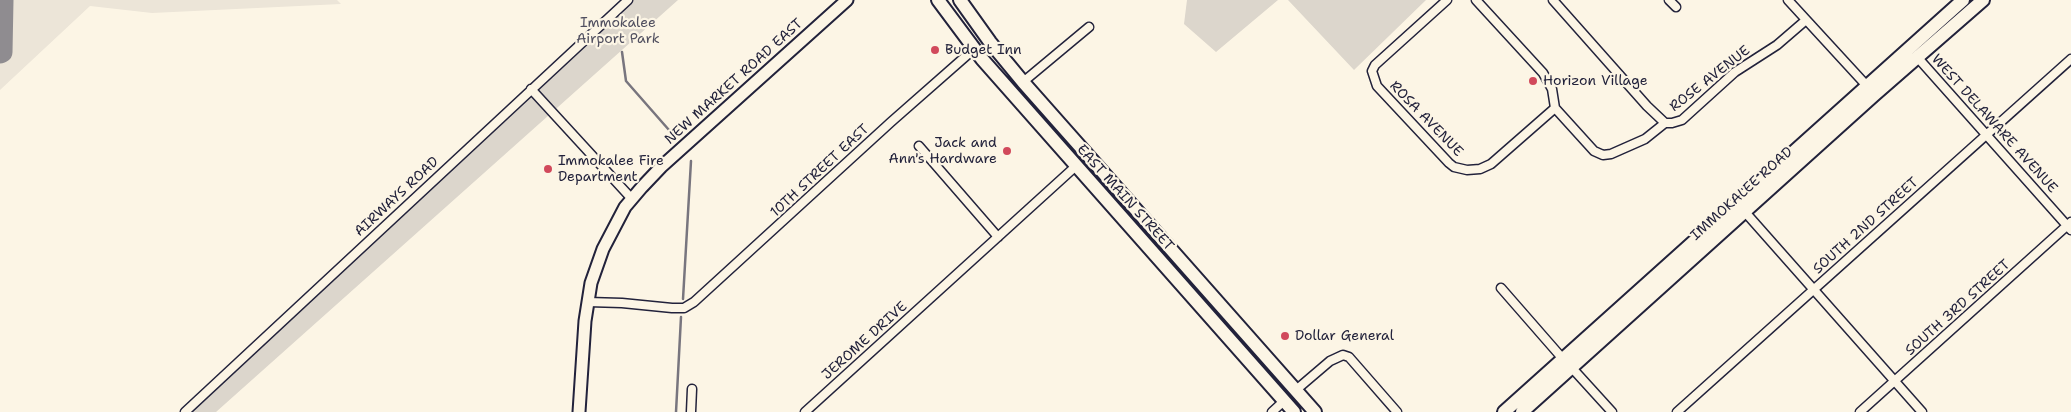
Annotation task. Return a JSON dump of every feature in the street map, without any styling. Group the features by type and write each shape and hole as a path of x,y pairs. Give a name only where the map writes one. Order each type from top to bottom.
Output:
{"main road":[{"name":"NEW MARKET ROAD EAST","path":"580,412 591,283 602,248 610,232 632,199 661,167 847,0"},
{"name":"EAST MAIN STREET","path":"938,0 974,49 1294,412"},
{"name":"EAST MAIN STREET","path":"960,0 984,34 1023,82 1315,412"},
{"name":"IMMOKALEE ROAD","path":"1504,412 1567,363 1741,207 1870,91 1909,48 1963,0"},
{"name":"IMMOKALEE ROAD","path":"1870,91 1918,58 1983,0"},
{"path":"1909,48 1918,58"},
{"path":"1076,166 1088,156"},
{"name":"IMMOKALEE ROAD","path":"1522,412 1567,363"},
{"path":"1284,401 1296,390"}],"street":[{"name":"AIRWAYS ROAD","path":"185,412 531,88 628,0"},
{"name":"ROSA AVENUE","path":"1447,0 1375,64 1372,71 1378,86 1449,163 1454,167 1467,170 1480,169 1491,164 1556,108"},
{"path":"1476,0 1543,73 1552,89 1556,108 1594,150 1602,155 1612,154 1645,139 1665,122"},
{"name":"ROSE AVENUE","path":"1552,0 1647,106 1665,122 1672,123 1682,120 1735,72 1777,45 1806,20"},
{"path":"1669,0 1676,7"},
{"path":"1788,0 1870,91"},
{"path":"1023,82 1089,27"},
{"name":"10TH STREET EAST","path":"588,302 681,308 694,302 974,49"},
{"name":"WEST DELAWARE AVENUE","path":"1918,58 2070,226"},
{"name":"SOUTH 2ND STREET","path":"1677,412 2071,59"},
{"path":"531,88 632,199"},
{"path":"920,146 998,237"},
{"name":"JEROME DRIVE","path":"806,412 1076,166"},
{"path":"1741,207 1922,412"},
{"name":"SOUTH 3RD STREET","path":"1860,412 2070,226"},
{"path":"1501,288 1612,412"},
{"path":"1296,390 1330,361 1343,355 1349,357 1397,412"},
{"path":"691,412 692,389"},
{"path":"1272,412 1284,401"}],"shaded area":[{"path":"0,0 337,0 341,4 152,13 90,6 0,90"}],"green space":[{"name":"Immokalee Airport Park","path":"627,0 678,0 216,412 185,412"},
{"path":"1187,0 1278,0 1216,52 1184,24"},
{"path":"1288,0 1426,0 1354,70"}],"waterway":[{"path":"622,52 626,81 676,138"},
{"path":"683,299 691,161"},
{"path":"676,412 681,317"}],"taxiway":[{"path":"0,53 2,52 3,0"}],"place":[{"name":"Budget Inn","path":"935,50"},
{"name":"Horizon Village","path":"1533,81"},
{"name":"Jack and Ann's Hardware","path":"1007,151"},
{"name":"Immokalee Fire Department","path":"548,169"},
{"name":"Dollar General","path":"1285,336"}]}
